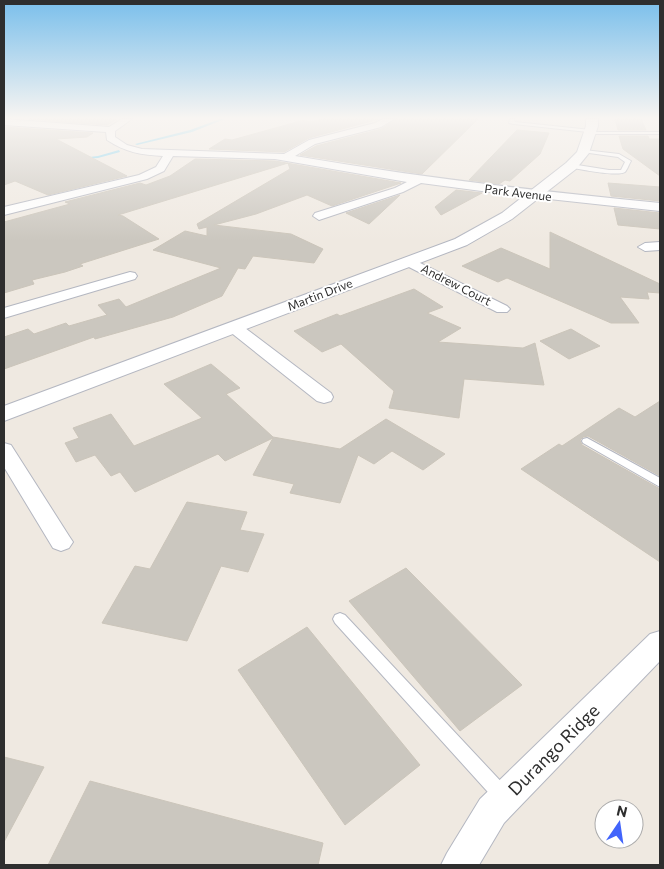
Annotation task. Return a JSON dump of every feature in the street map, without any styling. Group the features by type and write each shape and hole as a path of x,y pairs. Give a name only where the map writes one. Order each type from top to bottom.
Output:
{"street":[{"path":"4,198 10,209 143,177 160,169 166,160"},
{"name":"Park Avenue","path":"302,160 419,180 536,195 660,207"},
{"name":"Martin Drive","path":"4,414 410,262 478,233 507,216 536,195 577,160"},
{"path":"319,216 399,190 419,180"},
{"path":"645,247 660,246"},
{"name":"Andrew Court","path":"410,262 502,308"},
{"path":"4,313 130,276"},
{"path":"235,328 324,397"},
{"path":"4,450 61,542"},
{"name":"Durango Ridge","path":"459,865 492,811 660,643"}],"lane":[{"path":"571,166 609,172 623,171 628,161 625,160"},
{"path":"587,441 660,483"},
{"path":"340,619 505,799"}],"building":[{"path":"4,160 95,160 127,176 48,195 15,181 4,185"},
{"path":"194,160 275,161 287,163 118,215 123,216 159,239 80,264 83,266 65,272 32,280 34,284 4,293 4,222 70,204 65,202 140,183 146,185 170,176"},
{"path":"329,160 437,160 422,174"},
{"path":"489,160 534,160 510,181 505,180 499,184 469,180"},
{"path":"637,160 660,160 660,176"},
{"path":"288,163 401,183 332,206 307,195 256,214 214,225 291,234 323,249 314,263 253,256 245,269 238,268 222,296 173,317 95,339 94,337 4,369 4,337 28,329 34,334 66,323 69,326 107,315 98,305 119,299 126,307 221,268 153,250 185,231 207,236 207,227 199,229 197,224 290,169"},
{"path":"608,183 660,187 660,201 611,196"},
{"path":"456,190 482,193 441,215 435,207"},
{"path":"400,195 369,224 346,213"},
{"path":"614,208 660,213 660,229 618,225"},
{"path":"550,232 660,284 660,293 647,292 649,299 620,297 639,323 611,323 507,278 498,282 462,266 501,248 550,269"},
{"path":"414,289 443,307 427,313 461,328 438,342 523,348 535,343 544,385 464,379 459,418 389,408 394,391 341,344 322,352 294,331 337,314 340,316"},
{"path":"571,329 600,346 569,359 540,341"},
{"path":"211,364 240,388 226,394 273,437 340,449 386,419 445,454 423,470 392,451 374,464 358,455 340,503 290,493 294,484 253,475 273,438 225,461 218,454 135,492 120,472 111,476 95,455 76,462 65,443 79,438 73,428 111,414 134,446 202,418 164,384"},
{"path":"660,401 660,476 588,436 580,440 582,445 660,489 660,562 521,469 559,444 562,446 619,408 635,417"},
{"path":"187,502 247,512 240,530 264,534 248,572 221,566 187,641 102,623 135,566 150,569"},
{"path":"406,568 522,685 460,731 349,601"},
{"path":"307,627 420,765 345,825 238,670"},
{"path":"4,757 44,767 4,842"},
{"path":"90,781 323,843 318,865 48,865"}]}
